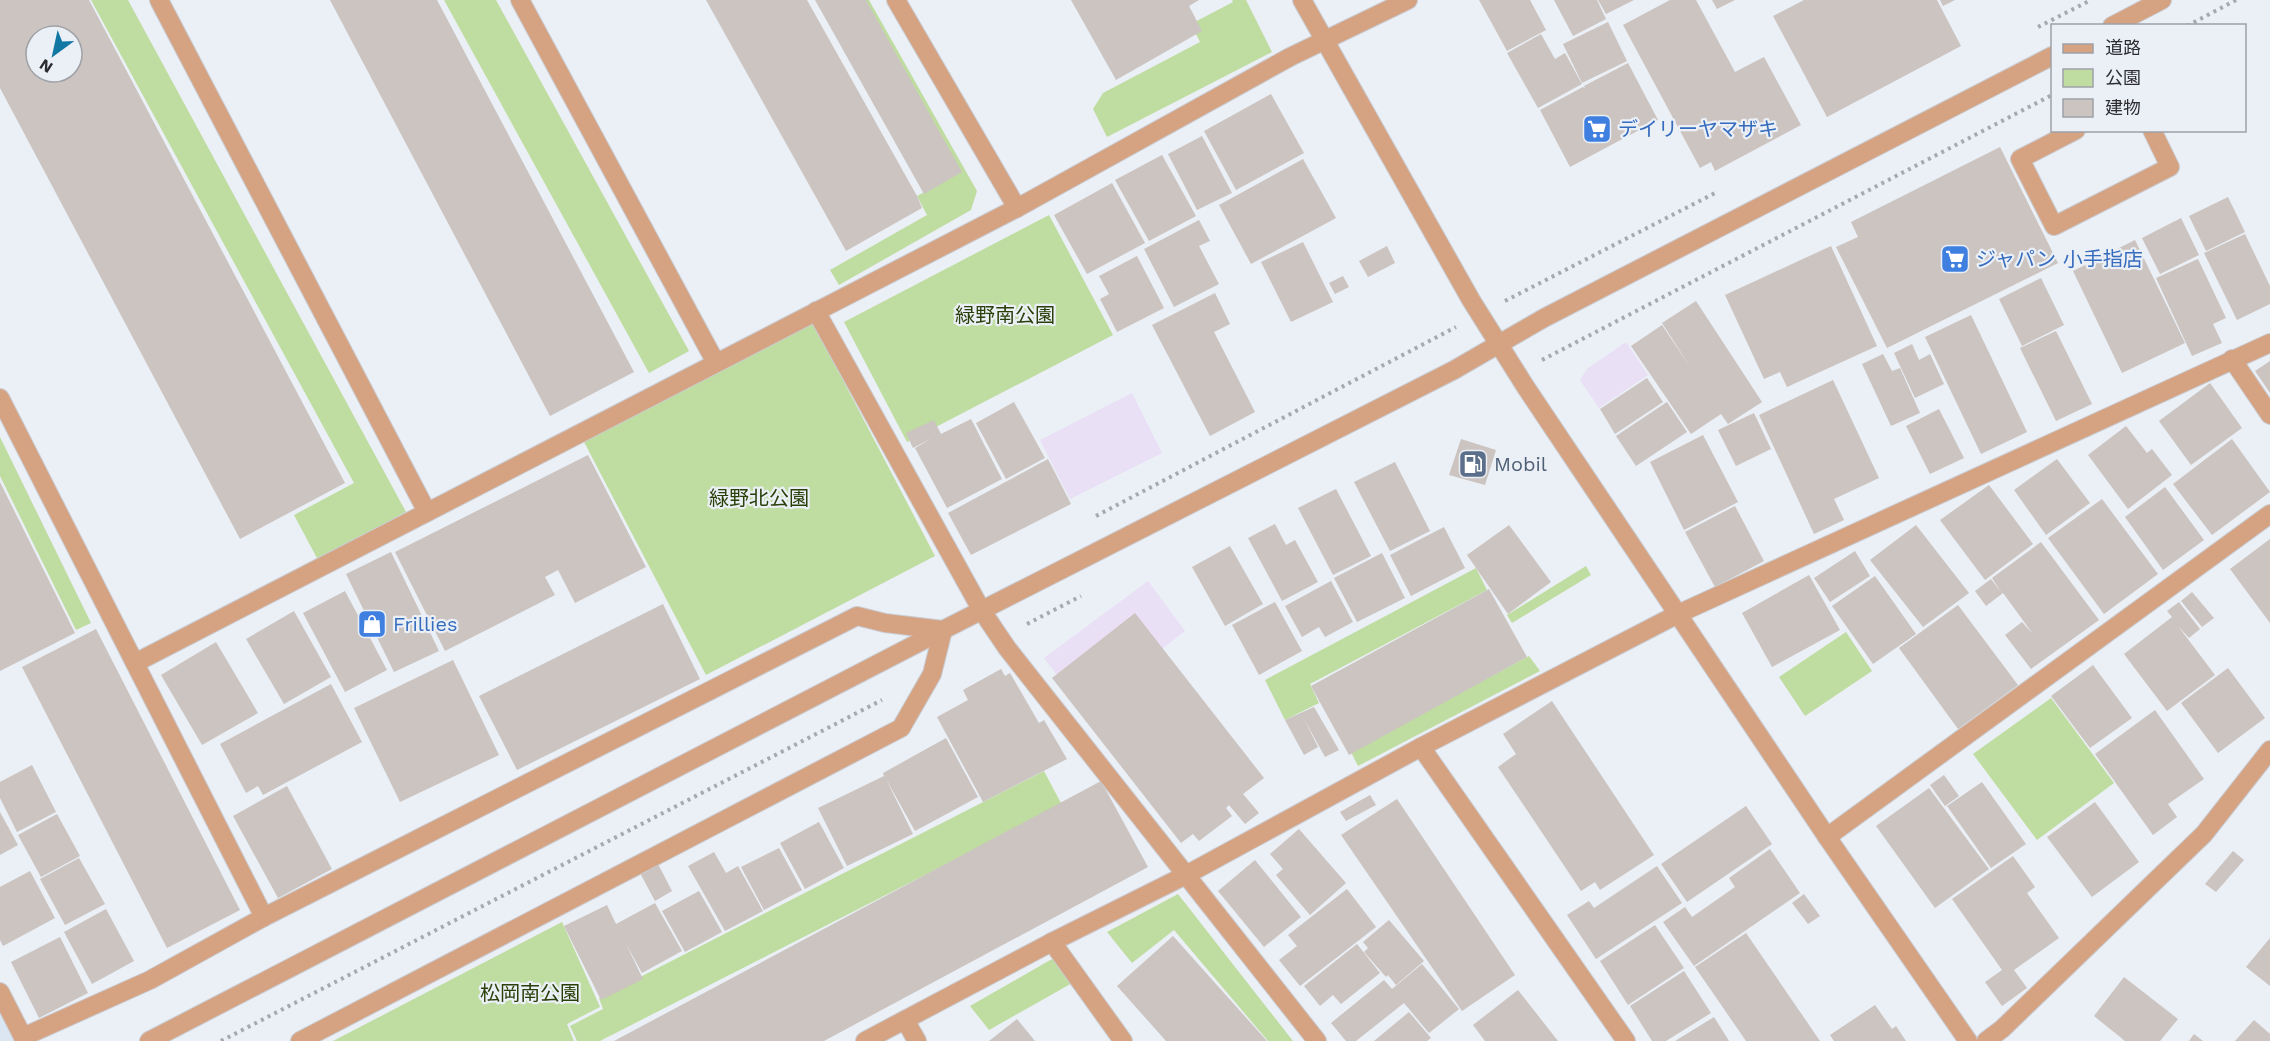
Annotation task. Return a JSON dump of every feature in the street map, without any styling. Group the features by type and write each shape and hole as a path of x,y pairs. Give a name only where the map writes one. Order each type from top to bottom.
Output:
{"street":[{"path":"159,0 427,512"},
{"path":"520,0 716,363"},
{"path":"896,0 1017,207"},
{"path":"1302,0 1471,300 1499,344 1827,837 1968,1041"},
{"path":"135,663 1017,207 1290,57 1408,0"},
{"path":"2116,24 2162,0"},
{"path":"148,1041 943,630 1454,370 1544,318 2051,57"},
{"path":"2072,132 2020,159 2054,226 2170,167 2153,132"},
{"path":"816,311 982,611 1000,638 1317,1041"},
{"path":"865,1041 1052,942 1186,875 1421,747 1678,614 2270,343"},
{"path":"2232,359 2270,415"},
{"path":"0,399 264,917"},
{"path":"1827,837 2270,514"},
{"path":"0,992 24,1039 150,980 264,917 857,616 885,623 943,630"},
{"path":"303,1040 901,728 932,674 943,630"},
{"path":"1421,747 1626,1041"},
{"path":"1986,1041 2002,1029 2204,834 2270,750"},
{"path":"1052,942 1123,1041"},
{"path":"905,1020 916,1041"}],"path":[{"path":"2191,24 2236,0"},
{"path":"1572,344 2051,96"},
{"path":"221,1041 497,898"}],"shaded area":[{"path":"1626,342 1648,375 1599,408 1580,380 1587,369"},
{"path":"1132,393 1162,453 1070,499 1040,440"},
{"path":"1148,581 1185,631 1161,650 1073,696 1044,658"},
{"path":"0,1010 16,1041 0,1041"}],"green space":[{"path":"91,0 128,0 406,512 318,560 294,515 354,483"},
{"path":"444,0 496,0 689,351 649,373"},
{"path":"863,0 869,0 977,191 971,210 839,285 830,270 927,215 917,196 954,176"},
{"path":"1232,0 1246,0 1272,52 1107,137 1093,109 1103,93 1200,42 1191,24 1233,2"},
{"name":"緑野南公園","path":"1049,215 1113,335 907,442 844,322"},
{"name":"緑野北公園","path":"812,321 935,556 706,675 583,440"},
{"path":"0,437 91,623 76,630 0,476"},
{"path":"1586,566 1591,575 1512,623 1507,615"},
{"path":"1476,568 1487,590 1310,684 1319,703 1285,720 1265,680"},
{"path":"1846,632 1872,671 1805,716 1779,677"},
{"path":"1529,656 1540,671 1358,766 1351,752"},
{"path":"2051,698 2114,783 2037,840 1973,754"},
{"path":"1044,771 1062,805 600,1041 577,1041 570,1026 603,1009 599,998"},
{"path":"1178,894 1293,1041 1268,1041 1174,930 1132,963 1107,932"},
{"name":"松岡南公園","path":"562,922 600,1007 567,1024 574,1041 333,1041"},
{"path":"1052,959 1074,982 989,1030 970,1006"}],"building":[{"path":"0,0 89,0 345,483 240,539 0,88"},
{"path":"330,0 437,0 634,372 550,416"},
{"path":"706,0 807,0 922,208 846,251"},
{"path":"815,0 866,0 962,172 924,194"},
{"path":"1071,0 1199,0 1189,6 1202,31 1116,80"},
{"path":"1479,0 1530,0 1546,30 1507,51"},
{"path":"1554,0 1597,0 1606,19 1573,36"},
{"path":"1598,0 1634,0 1606,14"},
{"path":"1670,0 1696,0 1735,72 1764,57 1801,125 1715,171 1711,162 1700,168 1623,25"},
{"path":"1712,0 1735,0 1717,9"},
{"path":"1804,0 1937,0 1961,46 1827,117 1773,16"},
{"path":"1940,0 1955,0 1943,6"},
{"path":"1608,22 1627,61 1582,83 1563,44"},
{"path":"1541,34 1555,59 1565,53 1582,84 1538,108 1507,53"},
{"path":"1628,63 1658,120 1570,167 1540,110"},
{"path":"1271,94 1304,153 1236,190 1204,131"},
{"path":"1202,136 1232,193 1197,210 1168,154"},
{"path":"2000,147 2058,263 1887,348 1836,247 1858,237 1851,222"},
{"path":"1162,155 1196,216 1149,241 1115,180"},
{"path":"1303,159 1336,218 1251,264 1219,205"},
{"path":"1112,183 1145,243 1087,274 1054,215"},
{"path":"2228,197 2245,232 2206,251 2189,216"},
{"path":"2181,218 2199,255 2160,274 2142,238"},
{"path":"1199,220 1210,241 1199,246 1219,284 1174,307 1144,249"},
{"path":"2245,234 2270,286 2270,304 2237,320 2204,253"},
{"path":"2135,240 2185,343 2122,373 2073,271"},
{"path":"1303,242 1333,302 1291,322 1261,262"},
{"path":"1387,246 1395,263 1368,277 1359,261"},
{"path":"1831,246 1877,346 1787,387 1780,372 1764,379 1725,295"},
{"path":"1137,256 1164,308 1117,332 1100,299 1109,294 1099,276"},
{"path":"2198,259 2226,318 2213,324 2222,343 2192,356 2156,278"},
{"path":"1343,276 1349,287 1335,294 1329,283"},
{"path":"2041,278 2064,325 2022,346 1999,299"},
{"path":"1215,293 1230,324 1214,332 1255,412 1210,436 1152,325"},
{"path":"1696,301 1762,402 1728,424 1721,414 1691,434 1631,346 1662,325 1691,368 1662,323"},
{"path":"1971,315 2027,432 1981,454 1925,337"},
{"path":"2056,331 2092,404 2056,421 2020,348"},
{"path":"1912,344 1919,360 1930,354 1944,384 1915,398 1894,353"},
{"path":"1883,354 1892,371 1900,368 1920,413 1891,426 1862,364"},
{"path":"2270,361 2270,393 2255,371"},
{"path":"1647,378 1663,402 1615,434 1600,409"},
{"path":"1833,380 1879,478 1834,499 1844,520 1814,534 1759,415"},
{"path":"2210,383 2242,428 2191,465 2159,421"},
{"path":"1014,402 1045,458 1006,479 976,423"},
{"path":"1667,402 1687,432 1636,466 1616,436"},
{"path":"1939,409 1964,458 1930,474 1906,426"},
{"path":"1754,413 1771,449 1736,466 1718,430"},
{"path":"971,419 1002,479 947,508 915,448 932,438 913,448 906,433 934,420 941,434"},
{"path":"2126,426 2147,453 2152,449 2172,475 2128,509 2088,455"},
{"path":"1703,435 1738,502 1684,530 1650,462"},
{"path":"1461,439 1496,450 1485,485 1449,475"},
{"path":"2232,439 2270,492 2212,535 2173,484"},
{"path":"588,455 646,567 575,603 558,570 545,577 555,595 445,651 395,552"},
{"path":"1048,459 1071,504 971,555 948,513"},
{"path":"2057,459 2090,503 2046,535 2014,490"},
{"path":"1395,462 1430,531 1390,551 1354,482"},
{"path":"0,482 75,633 0,671"},
{"path":"1989,485 2033,544 1985,580 1940,520"},
{"path":"2165,487 2204,540 2163,570 2125,517"},
{"path":"1336,489 1371,556 1333,575 1298,508"},
{"path":"2102,499 2158,574 2104,614 2048,538"},
{"path":"1735,506 1764,561 1715,587 1685,532"},
{"path":"1275,524 1286,545 1295,540 1318,582 1282,601 1248,538"},
{"path":"1509,525 1551,582 1508,614 1467,555"},
{"path":"1916,525 1969,593 1923,627 1870,560"},
{"path":"1444,527 1465,568 1411,596 1390,555"},
{"path":"2270,539 2270,623 2230,569"},
{"path":"2041,542 2099,620 2031,669 2005,635 2022,622 2033,634 2003,593 1986,606 1975,591 1991,579 2001,592 1992,578"},
{"path":"1230,546 1263,604 1225,626 1192,567"},
{"path":"1855,551 1870,576 1830,602 1814,578"},
{"path":"391,552 439,651 394,672 346,574"},
{"path":"1382,553 1405,598 1357,622 1334,578"},
{"path":"1809,575 1840,630 1772,667 1742,613"},
{"path":"1875,576 1916,634 1873,664 1832,606"},
{"path":"1331,581 1353,622 1325,637 1319,627 1302,637 1285,606"},
{"path":"1489,589 1527,657 1349,755 1311,686"},
{"path":"345,591 387,670 345,692 303,613"},
{"path":"2192,592 2214,618 2202,627 2181,601"},
{"path":"1275,602 1302,651 1259,675 1232,625"},
{"path":"2179,602 2200,629 2189,638 2178,626 2215,675 2167,711 2124,654 2172,617 2167,611"},
{"path":"663,604 700,679 517,770 479,696"},
{"path":"1958,605 2018,685 1958,729 1899,648"},
{"path":"294,611 331,677 284,704 246,639"},
{"path":"1135,613 1264,778 1243,794 1259,813 1245,824 1229,805 1226,808 1232,816 1199,841 1193,834 1181,843 1052,678"},
{"path":"96,629 240,910 167,948 22,667"},
{"path":"216,642 258,713 202,745 161,675"},
{"path":"453,660 499,755 400,802 354,708"},
{"path":"2093,665 2132,718 2090,748 2051,696"},
{"path":"2228,668 2265,718 2218,753 2181,703"},
{"path":"1001,669 1005,676 1010,673 1039,723 1044,720 1067,759 983,802 937,717 968,700 963,690"},
{"path":"331,684 362,742 263,795 258,786 246,793 220,744"},
{"path":"1552,701 1654,855 1600,890 1595,882 1581,891 1498,767 1516,754 1503,734"},
{"path":"1314,707 1339,750 1325,757 1304,719 1318,747 1304,755 1285,720"},
{"path":"2155,710 2204,779 2168,804 2177,817 2153,835 2095,754"},
{"path":"946,738 978,797 915,831 886,779 913,834 847,866 818,808 884,776 883,773"},
{"path":"32,765 56,812 17,832 0,798 0,782"},
{"path":"1944,775 1959,796 1945,806 1930,785"},
{"path":"1101,781 1148,867 824,1041 614,1041"},
{"path":"1982,782 2026,844 1991,868 1947,806"},
{"path":"287,786 332,869 278,898 233,816"},
{"path":"1929,788 1989,869 1935,908 1876,826"},
{"path":"1370,795 1376,805 1346,821 1340,812"},
{"path":"1397,799 1515,975 1462,1011 1341,835"},
{"path":"2095,802 2139,862 2092,897 2047,837"},
{"path":"1746,806 1772,844 1687,902 1661,864"},
{"path":"0,812 18,845 0,855"},
{"path":"57,814 80,856 41,877 18,835"},
{"path":"819,822 844,868 805,889 780,843"},
{"path":"1299,829 1346,883 1310,915 1276,875 1283,869 1270,854"},
{"path":"779,848 802,890 764,910 741,867"},
{"path":"1770,849 1800,893 1694,966 1663,922 1685,907 1692,917 1735,887 1729,878"},
{"path":"2233,851 2244,860 2216,892 2205,884"},
{"path":"714,852 726,873 738,866 763,911 725,931 688,866"},
{"path":"2013,856 2035,887 2027,893 2059,938 2014,970 2027,988 2002,1006 1985,982 2002,970 1952,899"},
{"path":"79,858 105,904 65,925 40,879"},
{"path":"1255,860 1301,917 1264,947 1218,891"},
{"path":"658,864 672,891 655,901 640,873"},
{"path":"1657,866 1682,903 1596,959 1567,915 1589,901 1594,908"},
{"path":"30,871 55,918 3,946 0,940 0,887"},
{"path":"1347,889 1376,927 1300,986 1279,960 1297,946 1288,935"},
{"path":"699,891 722,932 685,952 662,911"},
{"path":"1804,894 1820,916 1808,924 1792,903"},
{"path":"655,903 682,951 642,973 626,944 643,979 601,1000 564,926 607,905 616,924"},
{"path":"106,909 134,961 92,984 64,932"},
{"path":"1389,920 1424,961 1396,985 1364,952 1368,948 1363,942"},
{"path":"1655,925 1684,968 1628,1005 1600,961"},
{"path":"1746,933 1820,1041 1746,1041 1695,967"},
{"path":"1173,936 1267,1041 1166,1041 1117,986"},
{"path":"60,937 88,993 39,1018 11,962"},
{"path":"2270,938 2270,986 2246,967"},
{"path":"1357,944 1380,973 1341,1004 1333,995 1320,1006 1304,986"},
{"path":"1422,964 1459,1009 1429,1033 1404,1003 1356,1041 1346,1041 1331,1023 1384,980 1392,989"},
{"path":"1684,971 1711,1013 1666,1041 1652,1041 1630,1006"},
{"path":"2124,977 2178,1019 2160,1041 2125,1041 2094,1016"},
{"path":"1518,990 1558,1041 1485,1041 1473,1025"},
{"path":"1875,1005 1892,1029 1896,1026 1906,1041 1834,1041 1830,1035"},
{"path":"1409,1012 1431,1038 1427,1041 1374,1041"},
{"path":"1714,1017 1729,1041 1675,1041"},
{"path":"1017,1019 1035,1041 989,1041"},
{"path":"2254,1020 2270,1034 2270,1041 2235,1041"},
{"path":"2194,1034 2203,1041 2189,1041"}],"place":[{"name":"デイリーヤマザキ","path":"1597,129"},
{"name":"ジャパン 小手指店","path":"1955,259"},
{"name":"Mobil","path":"1473,464"},
{"name":"Frillies","path":"372,624"}]}
